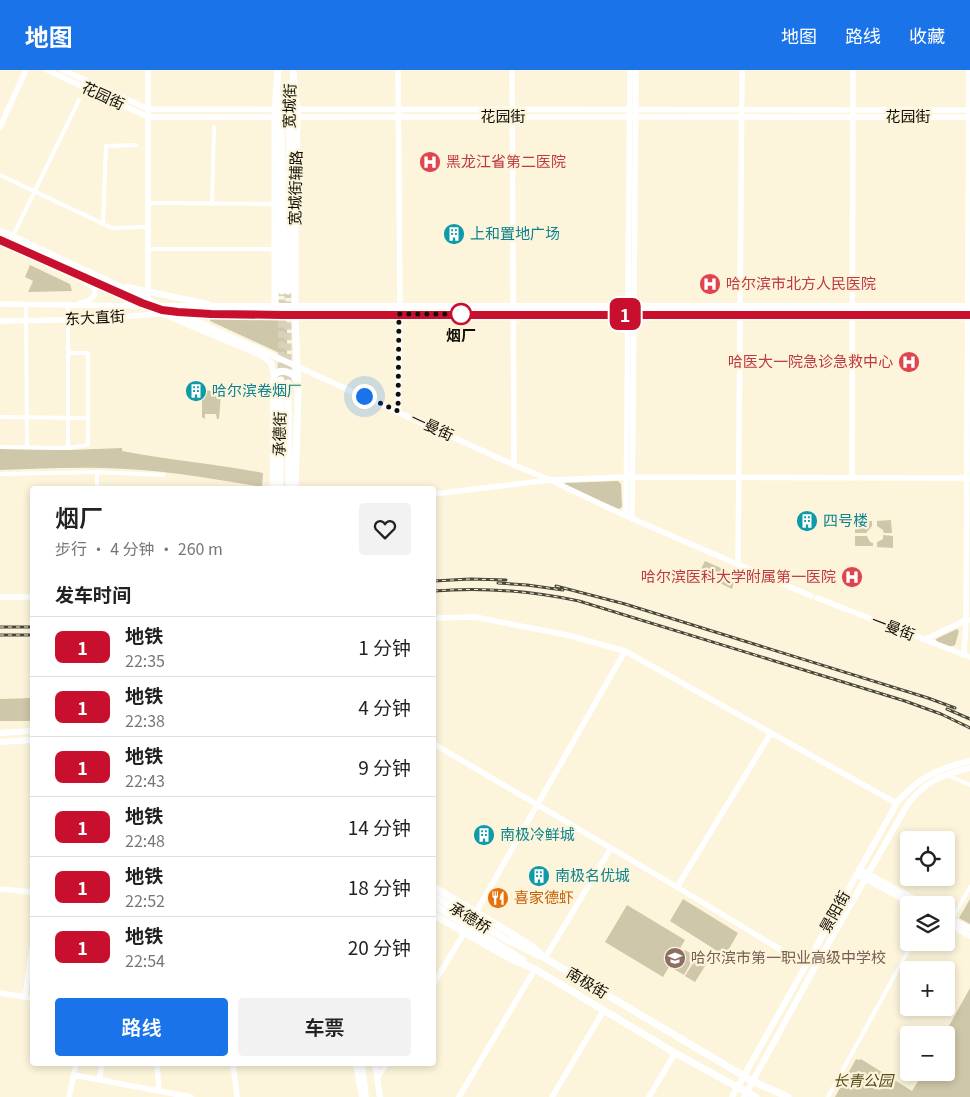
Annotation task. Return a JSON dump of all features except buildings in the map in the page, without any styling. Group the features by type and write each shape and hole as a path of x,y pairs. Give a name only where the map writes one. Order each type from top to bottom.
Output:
{"highway":[{"name":"宽城街","path":"279,70 278,113 285,291 294,113 292,70"},
{"name":"宽城街辅路","path":"275,306 275,204 278,113"},
{"name":"宽城街辅路","path":"294,113 295,306"},
{"path":"295,486 296,315"},
{"path":"273,486 274,377 275,373 284,372 292,374 297,380"},
{"name":"承德街","path":"280,486 281,380"},
{"name":"承德街","path":"288,384 289,486"},
{"name":"南极街","path":"436,888 530,945 545,958 752,1081 788,1097"},
{"name":"承德桥","path":"436,897 504,943"},
{"name":"承德桥","path":"436,906 504,943"},
{"name":"南极街","path":"436,916 511,959 535,969 737,1088 745,1095 756,1097"},
{"path":"504,943 545,958"},
{"path":"504,943 535,969"}],"main road":[{"name":"一曼街","path":"0,230 160,306 296,366"},
{"path":"0,241 80,278 265,357 271,363 274,377"},
{"path":"116,284 219,307"},
{"name":"东大直街","path":"144,306 969,306"},
{"name":"东大直街","path":"167,314 969,317"},
{"path":"0,733 30,731"},
{"path":"0,742 30,740"},
{"name":"景阳街","path":"732,1097 897,802 918,781 932,773 948,766 970,761"},
{"name":"景阳街","path":"745,1095 814,969 914,795 928,783 945,774 970,768"},
{"path":"356,1066 362,1097"},
{"path":"375,1066 380,1097"},
{"path":"363,1067 366,1097"}],"street":[{"path":"0,127 26,70"},
{"name":"花园街","path":"47,70 148,117 398,110 969,110"},
{"name":"花园街","path":"64,70 148,109 278,113"},
{"path":"144,306 148,299 148,70"},
{"path":"398,70 400,305 398,411"},
{"path":"512,70 514,465"},
{"path":"629,517 632,117 630,70"},
{"path":"632,110 636,70"},
{"path":"738,565 740,478 740,117 742,70"},
{"path":"852,70 852,478"},
{"path":"967,656 968,70"},
{"path":"14,236 79,100"},
{"name":"花园街","path":"294,113 398,117 969,117"},
{"path":"212,204 214,127"},
{"path":"103,223 106,146 136,145"},
{"path":"0,175 112,228 148,227"},
{"path":"148,203 275,204"},
{"path":"148,249 275,249"},
{"path":"68,448 68,306 87,302 95,295 94,288 80,278"},
{"name":"东大直街","path":"0,304 26,306 144,306"},
{"path":"26,306 27,447"},
{"name":"东大直街","path":"0,321 68,320 167,314"},
{"path":"0,446 68,448 88,445 88,353 69,353"},
{"name":"一曼街","path":"296,366 738,565 814,597 967,656"},
{"path":"0,417 88,418"},
{"path":"97,472 97,486"},
{"path":"0,474 97,472 164,475"},
{"path":"436,494 550,480 629,477 968,478"},
{"path":"0,599 30,599"},
{"path":"436,618 475,617 567,634 625,650 897,802"},
{"path":"926,641 968,620"},
{"path":"926,641 957,628 968,628"},
{"path":"476,912 625,650"},
{"path":"677,887 771,733"},
{"path":"436,745 806,965"},
{"path":"945,774 970,784"},
{"path":"545,958 611,848"},
{"path":"858,871 908,896"},
{"path":"868,876 900,896"},
{"path":"955,909 970,887"},
{"path":"0,889 30,892"},
{"path":"955,922 970,929"},
{"path":"955,924 970,936"},
{"path":"436,980 464,933"},
{"path":"828,1097 908,951"},
{"path":"25,997 30,963"},
{"path":"459,1097 535,969"},
{"path":"0,993 30,998"},
{"path":"552,1097 604,1010"},
{"path":"649,1097 676,1053"},
{"path":"69,1097 76,1066"},
{"path":"99,1080 102,1066"},
{"path":"157,1066 159,1091"},
{"path":"233,1066 237,1097"},
{"path":"377,1078 385,1066"},
{"path":"74,1076 191,1097"}],"green space":[{"path":"30,265 70,284 72,291 28,292 33,281 25,277"},
{"path":"210,318 284,320 287,322 287,354 286,356 210,321"},
{"path":"205,390 221,394 219,419 217,419 216,414 205,414 205,419 202,417 202,393"},
{"path":"122,448 122,451 263,473 262,486 143,470 77,468 0,470 0,449 70,450"},
{"path":"618,481 621,484 622,507 619,509 565,486 565,483"},
{"path":"891,520 892,533 884,533 877,526 877,521"},
{"path":"861,521 872,521 872,526 866,533 855,533 855,523 861,523"},
{"path":"883,535 893,536 893,548 877,547 877,542 883,539"},
{"path":"855,536 867,536 870,542 873,543 873,546 855,546"},
{"path":"705,561 736,575 732,589 699,573"},
{"path":"957,629 959,631 955,645 949,647 937,642 936,639"},
{"path":"30,698 30,721 0,721 0,699"},
{"path":"683,899 738,933 725,956 670,921"},
{"path":"970,899 970,924 959,918"},
{"path":"627,905 685,940 663,977 605,942"},
{"path":"685,950 695,956 684,975 674,969"},
{"path":"697,957 707,963 695,982 685,976"},
{"name":"长青公园","path":"970,988 970,1097 835,1097 856,1059 861,1059 912,1091 918,1081 955,1081 955,1026 949,1026"}],"tunnel":[{"path":"281,380 282,291"},
{"path":"288,291 288,383"}],"railway":[{"path":"436,581 506,580"},
{"path":"498,583 563,590"},
{"path":"556,586 625,604 955,708"},
{"path":"436,591 470,589 507,591 579,601 905,701 941,714 970,728"},
{"path":"0,627 30,627"},
{"path":"0,635 30,635"},
{"path":"947,709 970,719"}],"metro line":[{"name":"1","path":"0,240 142,303 170,312 283,315 970,315"}],"place":[{"name":"黑龙江省第二医院","path":"430,162"},
{"name":"上和置地广场","path":"454,234"},
{"name":"哈尔滨市北方人民医院","path":"710,284"},
{"name":"烟厂","path":"461,314"},
{"name":"哈医大一院急诊急救中心","path":"909,362"},
{"name":"哈尔滨卷烟厂","path":"196,391"},
{"name":"四号楼","path":"807,521"},
{"name":"哈尔滨医科大学附属第一医院","path":"852,577"},
{"name":"南极冷鲜城","path":"484,835"},
{"name":"南极名优城","path":"539,876"},
{"name":"喜家德虾","path":"498,898"},
{"name":"哈尔滨市第一职业高级中学校","path":"675,958"}],"route":[{"path":"364,396 398,411 399,314 461,314"}]}
